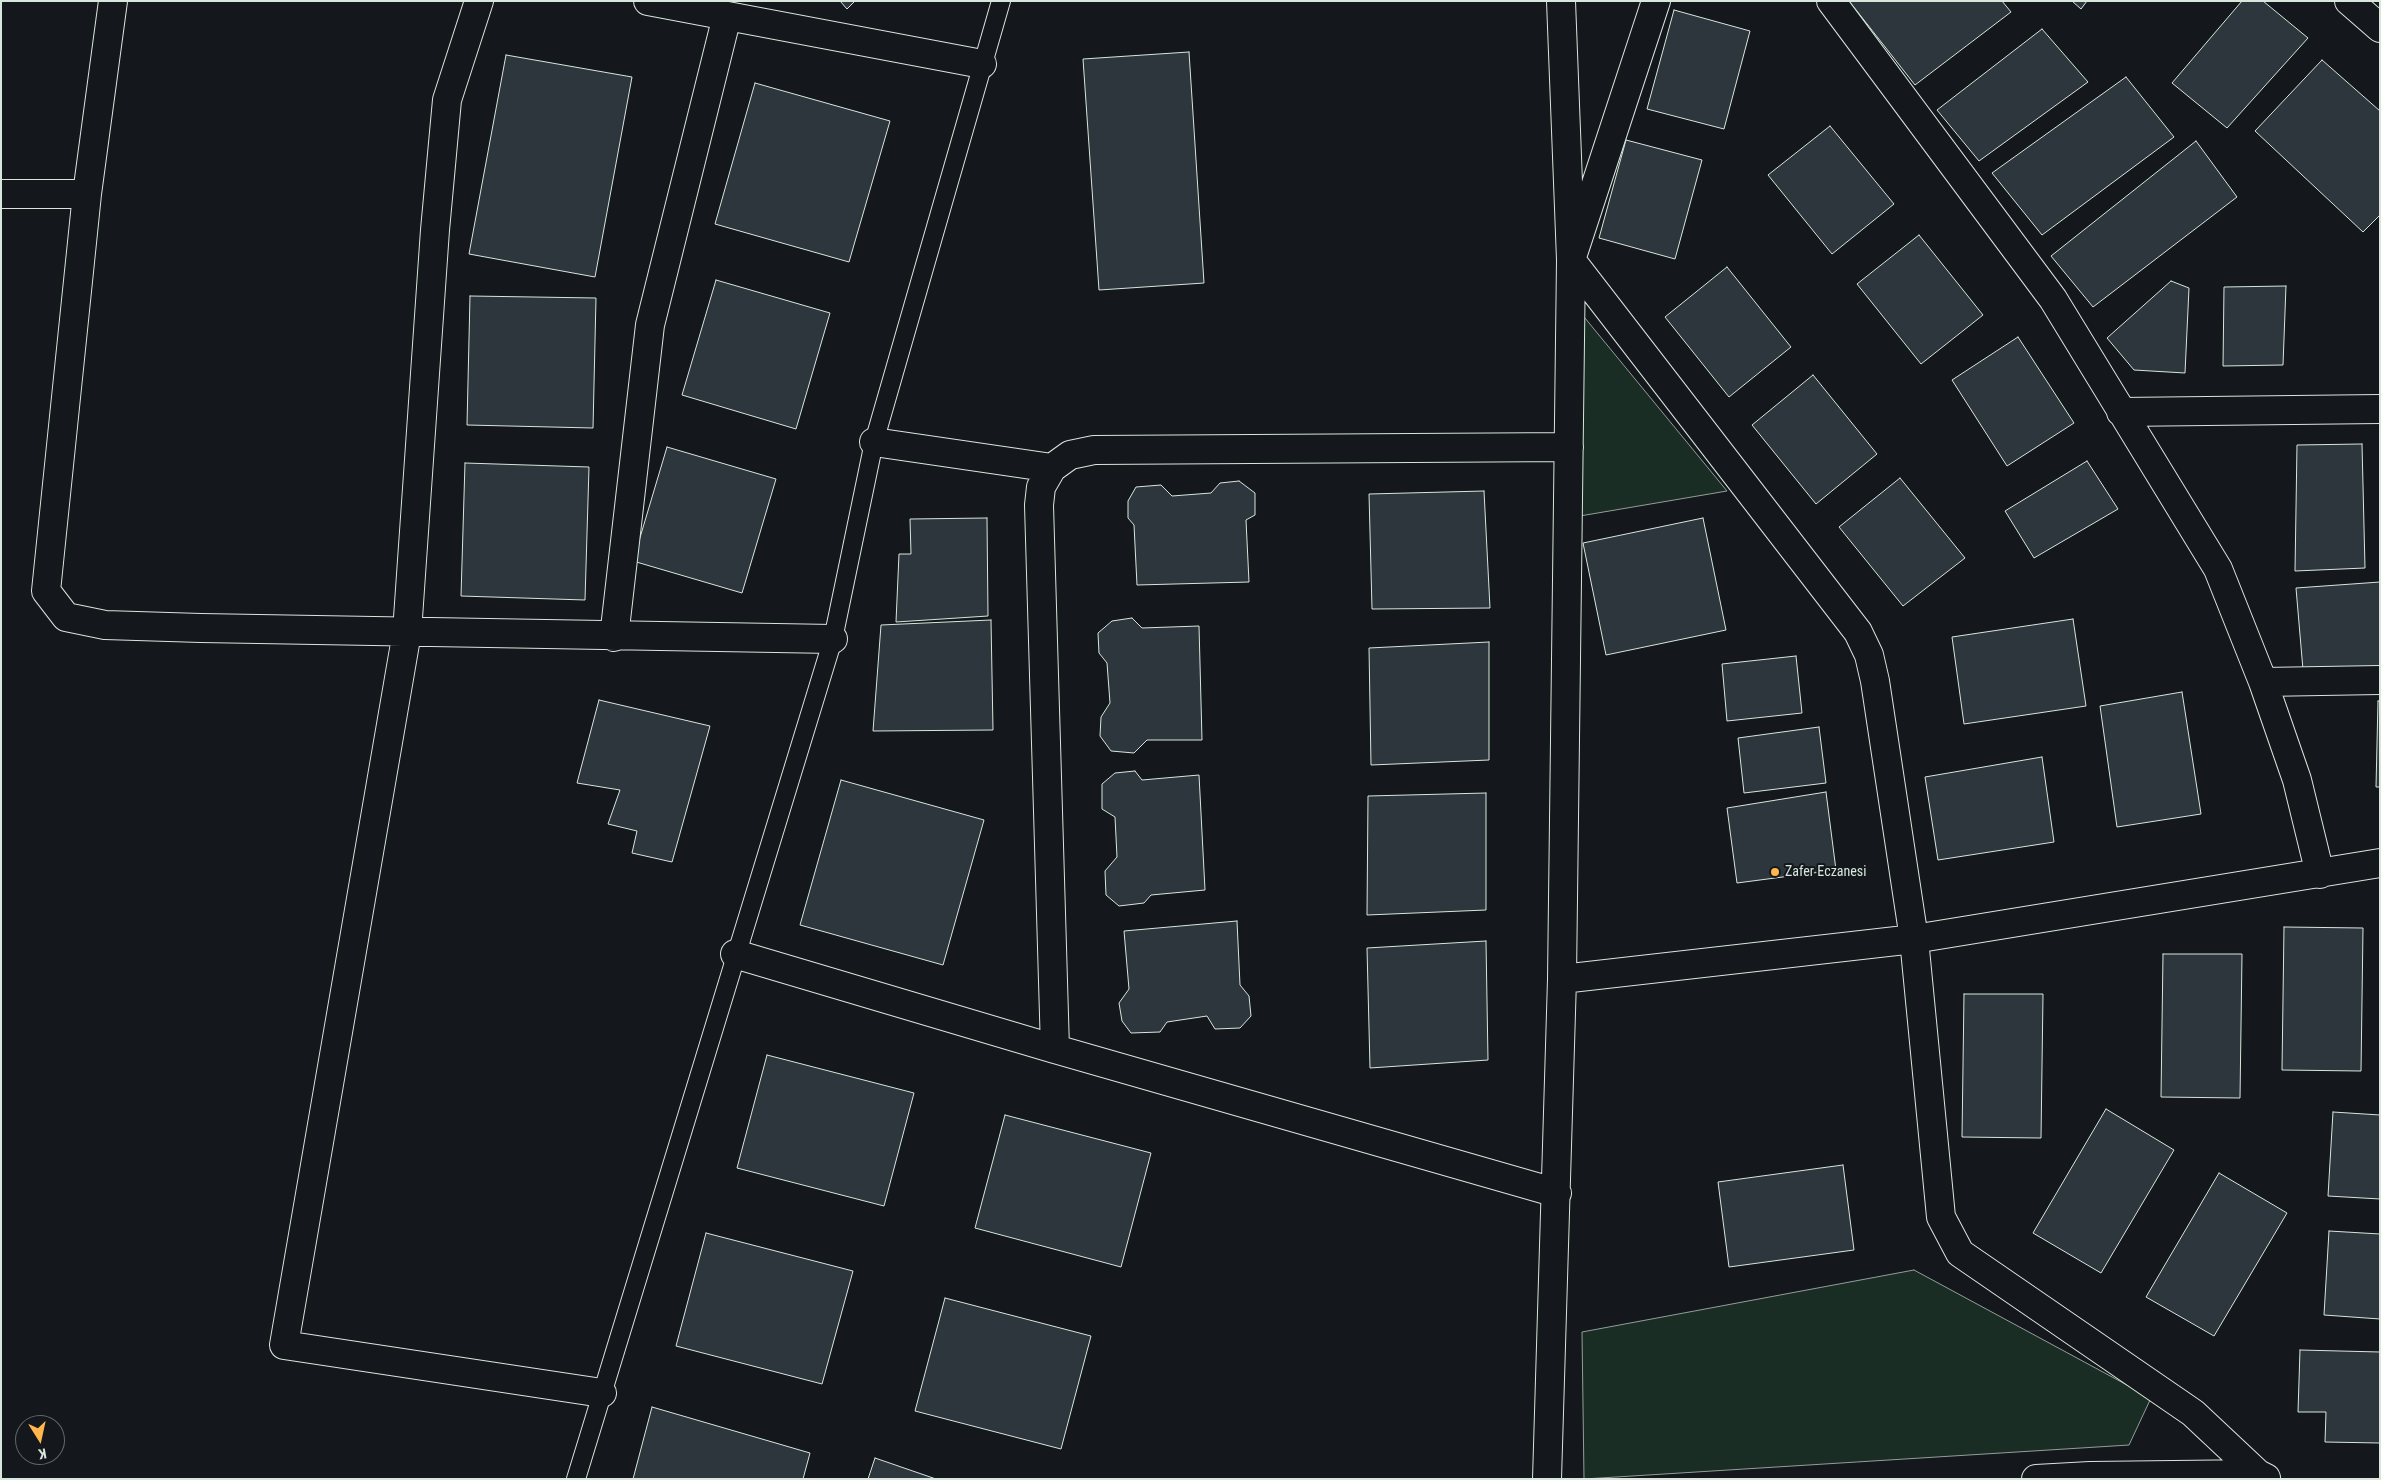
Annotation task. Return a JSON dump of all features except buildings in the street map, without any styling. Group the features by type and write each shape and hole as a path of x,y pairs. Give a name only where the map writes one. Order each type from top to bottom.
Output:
{"street":[{"path":"113,1 87,194 46,591 66,617 105,625 614,637 833,639"},
{"path":"479,1 447,100 434,240 407,632 284,1345 602,1393"},
{"path":"648,1 982,64"},
{"path":"1547,1479 1562,979 1571,260 1561,1"},
{"path":"1571,260 1656,1"},
{"path":"1831,1 2052,300 2218,569 2263,682 2297,780 2320,874"},
{"path":"2349,1 2380,28"},
{"path":"614,637 650,325 727,16"},
{"path":"1,194 87,194"},
{"path":"1571,260 1858,632 1869,655 1876,681 1914,939 1941,1216 1960,1253 2193,1413 2261,1477"},
{"path":"2121,412 2380,409"},
{"path":"874,442 1052,468"},
{"path":"1055,1049 1039,505 1041,487 1052,468 1070,455 1094,450 1569,447"},
{"path":"2263,682 2380,680"},
{"path":"1562,979 1914,939 2380,863"},
{"path":"735,954 1055,1049 1557,1193"},
{"path":"2036,1479 2090,1476 2261,1477"}],"lane":[{"path":"576,1479 735,954 833,639 874,442 1001,1"}],"green space":[{"path":"1580,312 1727,491 1574,517"},
{"path":"1914,1270 2151,1398 2129,1445 1584,1479 1582,1332"}],"place":[{"name":"Zafer Eczanesi","path":"1775,872"}]}
